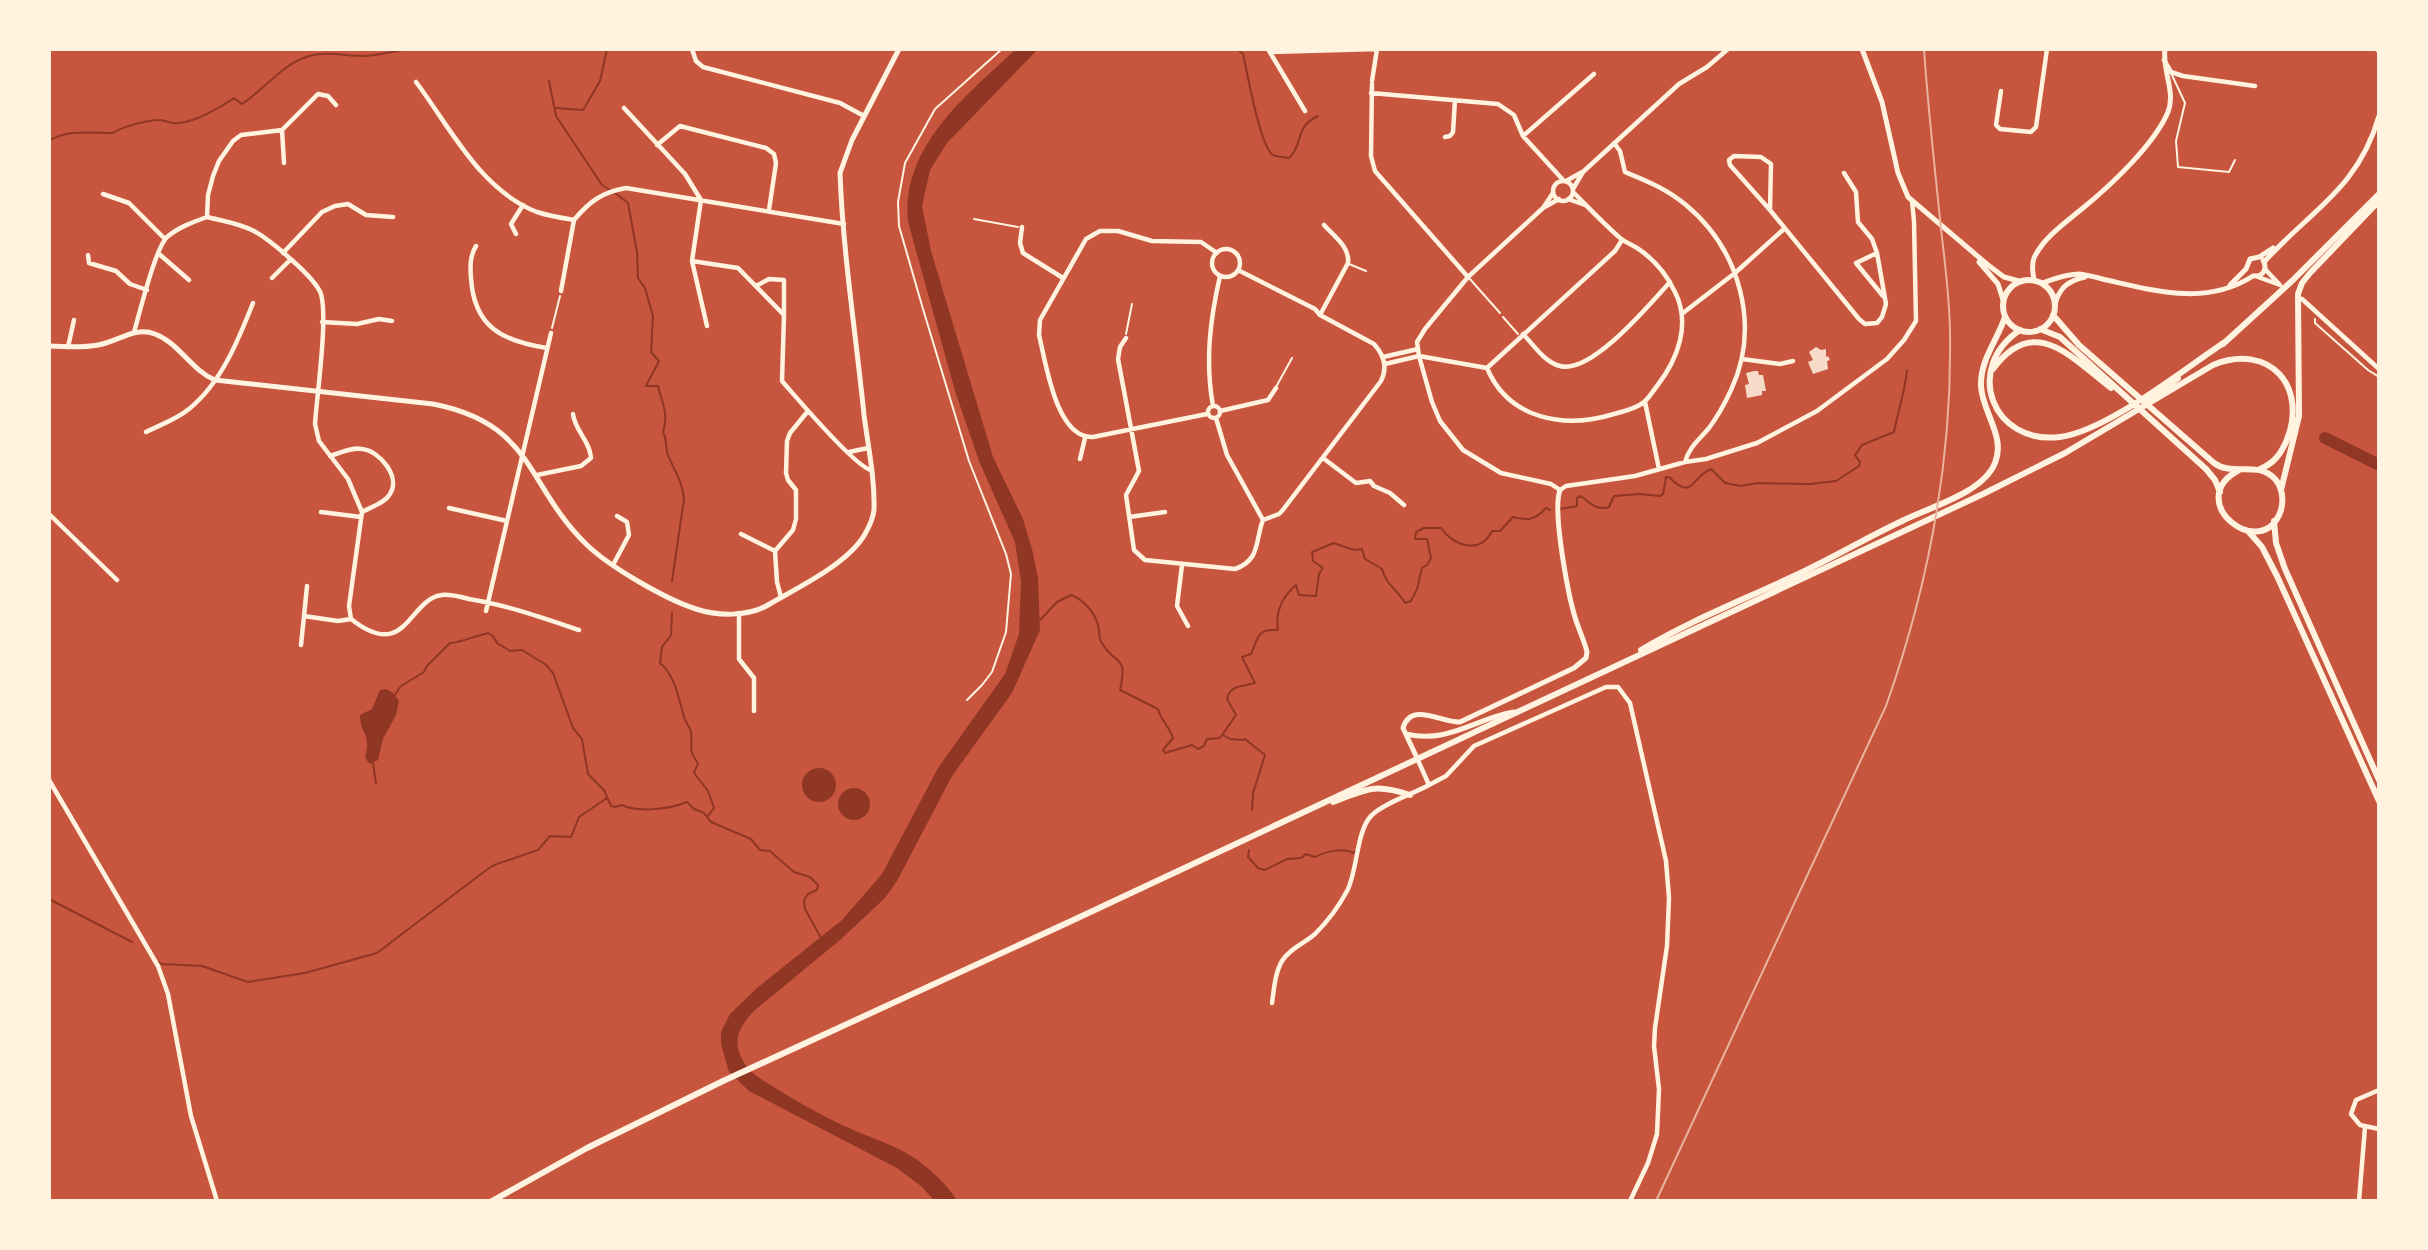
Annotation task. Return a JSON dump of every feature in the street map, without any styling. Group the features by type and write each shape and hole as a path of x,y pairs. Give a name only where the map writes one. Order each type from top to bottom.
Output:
{"main road":[{"path":"492,1201 587,1148 723,1080 1308,810 1983,494 2065,453 2159,392 2225,342 2293,280 2379,194"},
{"path":"2040,329 2060,337 2206,469 2220,492 2220,505 2226,519 2240,529 2260,530 2274,521 2281,507 2282,481 2299,416 2298,294 2310,273 2379,201"},
{"path":"2034,279 2042,282 2053,295 2053,315 2040,329 2020,330 2005,317 2003,300 2006,292 2019,281 2034,279"},
{"path":"2053,315 2079,345 2214,463 2225,469 2260,469 2270,465 2278,457 2292,425 2293,400 2287,383 2276,370 2267,365 2241,359 2226,360 2159,392"},
{"path":"1611,668 1657,640 1810,569 1986,478 1994,466 1998,446 1982,392 1982,377 1987,355 2005,317"},
{"path":"2020,330 2002,345 1996,354 1991,372 1990,394 1994,407 2004,420 2025,433 2040,437 2066,436 2121,416"},
{"path":"1991,372 2013,347 2032,341 2043,342 2065,352 2124,395"},
{"path":"2260,469 2274,478 2281,492"},
{"path":"2220,492 2227,479 2239,470"},
{"path":"2274,521 2276,543 2285,569 2379,780"},
{"path":"2248,531 2262,547 2277,576 2379,801"},
{"path":"1308,810 1368,788 1380,787 1410,795"}],"street":[{"path":"692,49 696,61 703,66 840,103 864,116"},
{"path":"49,346 97,346 144,331 161,337 199,370 215,380 433,404 465,412 497,429 523,454 573,530 588,546 613,565 696,610 724,614 764,608 848,554 864,535 873,514 871,470 840,173 864,116 899,49"},
{"path":"1269,50 1377,49 1371,93 1371,156 1375,171 1468,277"},
{"path":"1567,199 1584,172 1614,144 1679,84 1715,61 1728,49"},
{"path":"1862,49 1882,102 1900,181 1912,201 1965,247 2004,276 2019,281"},
{"path":"2001,91 1996,125 2000,129 2031,132 2036,127 2047,49"},
{"path":"2034,279 2032,262 2049,238 2114,182 2163,122 2171,98 2164,60 2165,49"},
{"path":"1269,50 1305,111"},
{"path":"2164,60 2171,72 2183,76 2255,86"},
{"path":"1523,136 1594,74"},
{"path":"415,82 455,140 492,182 523,205 538,212 575,220"},
{"path":"1371,93 1498,104 1514,115 1523,136 1586,205 1622,240 1653,260 1680,301 1683,313 1676,356 1667,374 1645,402 1632,408 1597,419 1576,422 1549,419 1529,413 1508,399 1487,368"},
{"path":"207,217 208,195 213,176 219,161 233,141 241,135 282,130 318,94 328,96 335,105"},
{"path":"1445,137 1453,132 1455,100"},
{"path":"624,108 685,174 701,200 692,261 707,326"},
{"path":"2228,288 2246,269 2248,261 2261,259 2279,245 2344,184 2364,155 2379,116"},
{"path":"657,145 680,126 766,148 774,154 776,163 769,210"},
{"path":"282,130 284,163"},
{"path":"1614,144 1621,154 1625,172 1663,189 1686,205 1714,236 1735,273 1746,320 1742,359 1725,403 1709,428 1689,450 1685,462"},
{"path":"1770,210 1771,164 1761,157 1734,156 1729,160 1730,165 1864,324 1872,325 1882,317 1886,304 1877,253 1872,239 1858,222 1856,192 1844,173"},
{"path":"1549,165 1555,185 1543,208 1468,277 1421,334 1418,349 1425,382 1440,421 1463,450 1501,473 1551,484 1560,490"},
{"path":"1555,185 1584,172"},
{"path":"561,291 575,220 587,204 615,190 625,188 844,224"},
{"path":"1553,193 1559,200"},
{"path":"103,194 129,203 165,239"},
{"path":"1543,208 1567,199 1586,205"},
{"path":"1429,785 1406,734 1404,723 1412,716 1424,713 1451,722 1460,722 1574,668 1586,658 1587,652 1574,612 1566,566 1557,502 1560,490 1566,486 1635,477 1685,462 1714,457 1773,436 1817,411 1887,359 1916,321 1912,201"},
{"path":"283,253 322,212 335,206 348,204 366,215 393,217"},
{"path":"516,233 511,224 523,205"},
{"path":"1914,221 1916,216 1925,213"},
{"path":"134,332 158,253 165,239 185,225 207,217 235,223 256,232 309,275 321,293 323,322 316,433 319,441 348,479 362,515 349,606 351,618"},
{"path":"1320,315 1348,263 1347,250 1324,225"},
{"path":"1022,227 1020,243 1023,253 1063,278"},
{"path":"1683,313 1735,273 1784,229"},
{"path":"1216,418 1207,414 1085,438 1072,430 1062,413 1052,388 1039,335 1040,320 1063,278 1086,240 1100,231 1118,231 1152,241 1201,242 1217,253"},
{"path":"1487,368 1615,251 1622,240"},
{"path":"476,246 470,266 472,293 478,311 500,335 519,344 547,348"},
{"path":"1965,247 1998,284 2003,300"},
{"path":"1224,250 1236,254 1238,270 1230,276 1220,276 1214,271 1212,263 1217,253 1224,250"},
{"path":"158,253 189,280"},
{"path":"1877,253 1856,263 1884,296"},
{"path":"88,255 89,263 116,271 130,284 147,290"},
{"path":"2246,269 2255,276 2280,285 2265,269 2261,259"},
{"path":"272,278 290,260"},
{"path":"692,261 738,268 783,314"},
{"path":"2042,282 2063,276 2088,276 2173,294 2202,294 2228,288 2265,269"},
{"path":"1238,270 1374,344 1383,357 1385,373 1279,514 1263,520"},
{"path":"1220,276 1209,332 1209,373 1213,406 1220,411"},
{"path":"2055,304 2065,285 2088,276"},
{"path":"756,286 769,279 784,280 782,381 808,411 866,469 871,470"},
{"path":"1522,335 1552,364 1567,368 1577,365 1620,335 1670,282"},
{"path":"2302,299 2379,369"},
{"path":"146,432 187,411 215,380 239,338 253,303"},
{"path":"323,322 357,324 379,319 392,321"},
{"path":"68,347 74,320"},
{"path":"486,611 551,333"},
{"path":"1126,338 1120,347 1118,359 1139,471 1126,495 1132,544 1139,556 1145,560 1231,570 1243,565 1257,548 1263,520 1227,455 1216,418 1220,411 1268,400 1276,388"},
{"path":"1383,357 1418,349"},
{"path":"1384,364 1419,356 1487,368"},
{"path":"1742,359 1780,363 1793,361"},
{"path":"1645,402 1659,469"},
{"path":"1207,414 1213,406"},
{"path":"781,597 775,551 793,530 796,520 796,490 786,473 787,441 790,433 808,411"},
{"path":"537,475 581,466 591,458 590,449 574,424 573,414"},
{"path":"1080,459 1085,438"},
{"path":"849,452 868,448"},
{"path":"321,512 362,515 391,493 394,481 380,457 367,449 348,450 330,456"},
{"path":"1323,458 1356,482 1370,481 1404,505"},
{"path":"449,508 507,521"},
{"path":"1129,517 1165,512"},
{"path":"49,514 117,580"},
{"path":"613,565 629,535 627,522 617,516"},
{"path":"741,534 775,551"},
{"path":"1182,565 1177,606 1188,626"},
{"path":"301,645 307,586"},
{"path":"304,616 338,621 351,618 371,630 391,633 406,625 427,602 436,596 446,595 488,602 579,630"},
{"path":"739,613 739,659 754,678 754,711"},
{"path":"1272,1003 1281,963 1315,933 1349,889 1363,830 1367,821 1379,810 1446,776 1474,747 1606,687 1618,687 1630,703 1667,861 1669,898 1668,946 1655,1037 1659,1089 1657,1134 1630,1201"},
{"path":"1406,734 1455,732 1520,710"},
{"path":"49,780 158,967 168,994 191,1116 217,1201"},
{"path":"2379,1090 2356,1100 2352,1105 2352,1118 2357,1124 2379,1129"},
{"path":"2359,1201 2365,1127"}],"lane":[{"path":"2171,72 2185,103 2176,141 2178,167 2229,172 2235,160"},
{"path":"1348,263 1366,271"},
{"path":"1468,277 1500,313"},
{"path":"1276,388 1292,358"}],"path":[{"path":"967,700 992,672 999,652 1009,612 1011,574 1006,554 969,461 899,226 898,202 905,163 935,109 1002,49"},
{"path":"974,219 1022,227"},
{"path":"551,333 561,291"},
{"path":"1126,338 1132,304"},
{"path":"2315,311 2315,323 2368,370 2379,376"},
{"path":"1500,313 1522,335"}],"shaded area":[{"path":"1016,49 1038,49 947,143 930,170 922,206 931,251 993,457 1023,519 1032,549 1038,578 1040,630 1012,693 952,776 897,881 885,898 840,940 755,1010 742,1027 737,1042 740,1056 758,1077 826,1117 888,1144 922,1163 939,1178 957,1201 935,1201 921,1186 897,1168 749,1091 729,1072 721,1044 721,1032 730,1014 757,988 842,920 882,874 938,768 1005,674 1019,634 1021,581 1015,542 979,461 955,391 908,222 909,195 915,170 926,146 958,104"},
{"path":"386,689 399,701 396,715 383,739 378,760 370,764 365,758 367,743 360,715 372,709 380,690"},
{"path":"819,768 831,773 836,785 831,797 819,802 807,797 802,785 807,773"},
{"path":"854,788 866,792 870,804 866,816 854,820 842,816 838,804 842,792"}],"building":[{"path":"1816,347 1826,349 1826,357 1830,360 1827,361 1828,369 1813,374 1808,362 1813,360 1809,352"},
{"path":"1754,371 1763,375 1766,391 1762,391 1762,395 1747,398 1745,385 1749,384 1746,373"}],"waterway":[{"path":"49,141 72,133 113,133 150,121 185,122 207,114 234,98 242,104 290,65 309,56 364,56 407,49"},
{"path":"556,108 583,110 600,81 607,49"},
{"path":"1237,49 1243,54 1263,138 1273,155 1289,158 1294,153 1305,125 1318,116"},
{"path":"549,81 556,116 602,185 610,190"},
{"path":"615,193 628,203 637,252 638,278 645,288 653,316 651,352 659,361 646,386 658,386 665,414 663,432 667,452 684,499 672,581"},
{"path":"1560,509 1577,506 1577,498 1581,496 1601,508 1609,507 1614,496 1660,496 1663,494 1666,477 1688,487 1711,469 1725,483 1741,486 1758,483 1810,484 1836,481 1859,466 1860,462 1855,455 1862,445 1894,432 1907,370"},
{"path":"2325,438 2379,465"},
{"path":"1040,620 1057,602 1071,595 1083,602 1098,624 1102,643 1122,665 1120,690 1158,709 1170,731 1173,738 1163,750 1165,753 1192,745 1198,749 1204,746 1207,739 1220,738 1236,715 1227,699 1231,691 1255,683 1242,657 1251,654 1262,632 1278,630 1279,611 1287,594 1296,585 1299,595 1316,596 1319,574 1323,568 1313,561 1312,552 1334,543 1354,550 1362,549 1365,559 1382,569 1386,579 1405,603 1411,601 1422,568 1431,558 1427,539 1415,539 1416,532 1424,528 1441,528 1459,543 1474,545 1481,543 1492,531 1500,531 1513,517 1531,518 1546,508 1550,510"},
{"path":"672,613 671,635 662,647 660,663 673,681 690,730 691,751 698,763 694,773 708,791 714,808 707,817"},
{"path":"394,696 401,686 424,672 450,643 488,633 510,651 522,650 545,664 553,673 573,728 582,739 588,774 604,790 611,806 654,809 687,802 704,813 711,822 751,839 760,850 770,851 794,872 810,877 818,885 817,890 808,894 804,900 805,909 821,938"},
{"path":"1223,735 1230,739 1245,739 1265,755 1253,793 1252,810"},
{"path":"373,763 376,783"},
{"path":"159,962 202,966 248,982 305,973 377,953 494,865 538,850 550,836 571,837 579,817 607,798"},
{"path":"1249,850 1248,857 1258,868 1265,870 1287,859 1301,858 1306,854 1315,857 1334,851 1356,851"},
{"path":"49,899 132,942"}],"railway":[{"path":"1656,1201 1886,706 1914,616 1925,570 1942,477 1950,383 1950,335 1924,49"}]}
